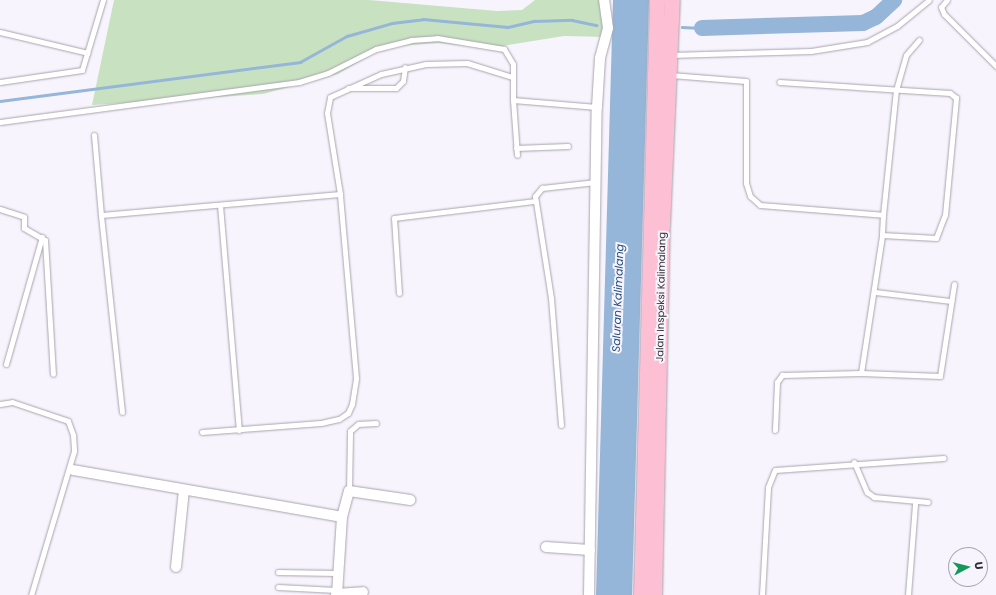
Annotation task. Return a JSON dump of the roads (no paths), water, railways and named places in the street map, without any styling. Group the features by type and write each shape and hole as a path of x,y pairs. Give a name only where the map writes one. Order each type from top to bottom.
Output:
{"main road":[{"name":"Jalan Inspeksi Kalimalang","path":"661,52 670,40 664,5"},
{"name":"Jalan Inspeksi Kalimalang","path":"654,595 651,474 656,226 662,75 661,52 664,5"},
{"name":"Jalan Inspeksi Kalimalang","path":"642,595 651,474"}],"street":[{"path":"589,595 598,107 600,58 608,28 604,0"},
{"path":"73,470 342,517"},
{"path":"176,567 184,490"},
{"path":"363,592 336,593 336,573 342,517 349,490 410,500"},
{"path":"546,547 590,550"}],"lane":[{"path":"0,82 82,70 103,0"},
{"path":"661,52 811,51 867,42 897,26 929,0"},
{"path":"947,0 941,7 944,14 996,66"},
{"path":"0,32 88,54"},
{"path":"0,122 299,82 328,73 376,49 411,40 437,38 497,45 510,55 517,156"},
{"path":"861,373 875,292 896,90 906,55 920,40"},
{"path":"202,432 238,430 339,419 348,414 352,404 356,378 340,194 327,113 330,97 346,88 405,67 467,63 512,77"},
{"path":"346,88 396,88 403,81 405,67"},
{"path":"662,75 748,81 746,183 750,196 770,208 883,215"},
{"path":"779,82 950,93 956,98 957,115 945,215 936,238 882,235"},
{"path":"513,100 598,107"},
{"path":"94,134 122,412"},
{"path":"516,148 568,146"},
{"path":"561,425 551,298 535,201 536,192 542,188 596,182"},
{"path":"101,215 340,194"},
{"path":"399,293 394,218 535,201"},
{"path":"220,205 238,430"},
{"path":"0,209 24,217 24,228 45,240 53,374"},
{"path":"6,364 42,237"},
{"path":"775,430 779,377 861,373 940,376 954,284"},
{"path":"875,292 951,301"},
{"path":"0,404 12,402 68,422 74,435 74,451 31,595"},
{"path":"349,490 350,431 358,424 376,423"},
{"path":"762,595 771,475 781,469 854,462 944,458"},
{"path":"854,462 867,492 874,497 915,503 928,502"},
{"path":"908,595 915,503"},
{"path":"278,572 336,573"},
{"path":"278,587 336,593"}],"water":[{"name":"Saluran Kalimalang","path":"613,0 649,0 632,595 596,595"}],"waterway":[{"path":"702,28 863,23 876,17 894,0"},
{"path":"0,101 300,62 347,36 392,23 423,19 508,27 534,21 572,20 596,25"},
{"path":"682,27 702,28"}]}
